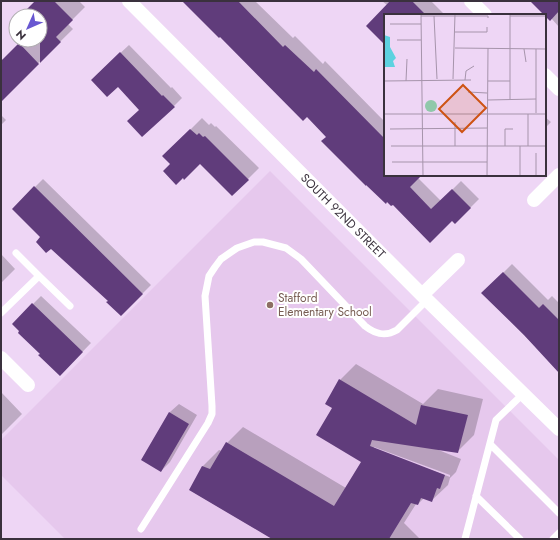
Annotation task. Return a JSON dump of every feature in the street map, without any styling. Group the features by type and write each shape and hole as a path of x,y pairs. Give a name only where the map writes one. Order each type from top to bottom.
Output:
{"street":[{"name":"SOUTH 92ND STREET","path":"129,1 559,429"},
{"path":"471,1 484,14"},
{"path":"546,76 559,89"},
{"path":"534,200 559,175"},
{"path":"425,297 458,260"},
{"path":"1,358 28,385"}],"lane":[{"path":"141,529 208,423 212,414 205,296 209,276 221,259 237,248 254,242 263,242 286,248 301,259 365,326 375,333 391,333 397,330 425,297"},
{"path":"16,252 70,306"},
{"path":"1,313 39,276"},
{"path":"465,539 496,420 524,393"},
{"path":"490,444 559,513"},
{"path":"476,496 520,539"},
{"path":"553,539 559,534"}],"shaded area":[{"name":"Stafford Elementary School","path":"270,171 559,460 559,539 65,539 1,475 1,440"}],"building":[{"path":"35,1 54,1 73,20 56,37 61,42 40,63 40,48 48,48 48,8 28,8"},
{"path":"182,1 238,1 283,47 285,45 314,72 316,69 384,138 384,176 421,176 410,187 431,209 452,189 471,208 455,224 452,221 430,243 393,205 391,206 387,202 386,204 321,141 326,137 307,117 303,121 220,37 219,38"},
{"path":"390,1 412,1 425,14 384,14 384,44 366,26"},
{"path":"530,1 559,1 559,11 550,21 546,17 546,14 543,14"},
{"path":"14,48 24,48 39,64 1,102 1,61"},
{"path":"120,52 162,96 163,95 175,107 142,137 127,121 139,110 118,87 107,97 91,80"},
{"path":"190,129 197,135 199,133 203,137 205,136 249,180 232,196 200,164 184,180 183,178 176,185 163,171 170,164 162,156"},
{"path":"34,186 143,294 121,316 106,302 108,301 51,249 46,253 36,242 40,237 12,209"},
{"path":"503,272 539,308 543,304 559,320 559,373 524,335 481,293"},
{"path":"32,303 83,352 60,376 38,355 40,354 18,333 19,331 12,324"},
{"path":"339,379 416,425 421,405 468,415 458,453 372,440 370,446 445,475 440,489 437,488 432,502 421,498 418,505 411,503 389,539 272,539 189,490 202,466 210,469 226,442 334,506 361,462 316,435 332,408 325,404"},
{"path":"169,412 189,424 161,472 141,460"}],"place":[{"name":"Stafford Elementary School","path":"270,305"}]}
